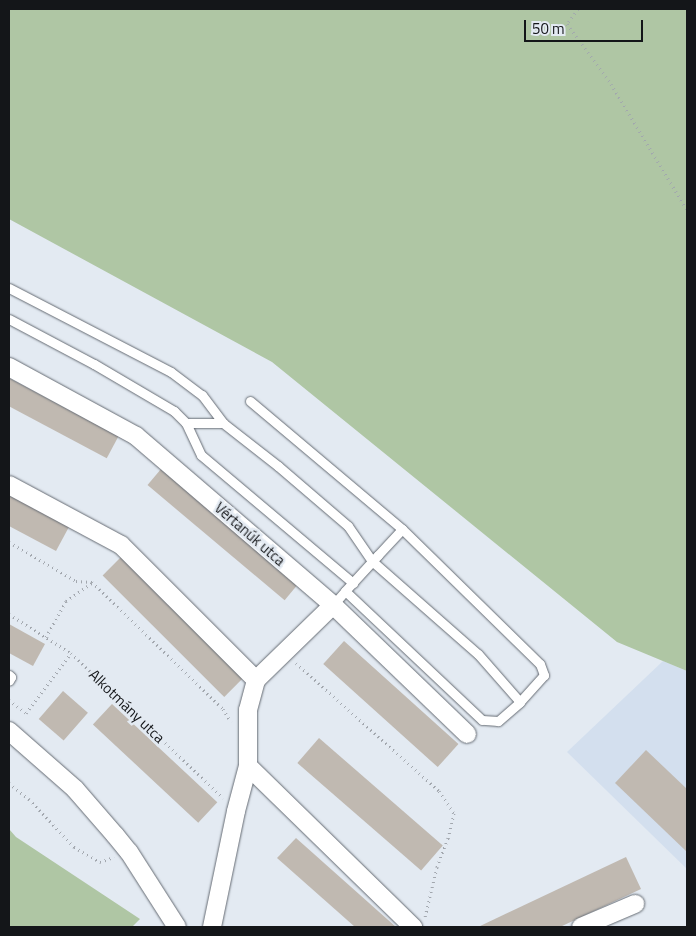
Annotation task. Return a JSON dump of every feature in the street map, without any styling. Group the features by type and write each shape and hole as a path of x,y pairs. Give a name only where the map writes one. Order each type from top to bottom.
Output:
{"street":[{"name":"Vértanúk utca","path":"9,367 136,436 332,605 467,734"},
{"path":"9,485 121,545 256,680"},
{"path":"212,927 236,810 248,766 248,710 256,680 332,605"},
{"path":"9,731 75,789 129,852 176,927"},
{"path":"248,766 418,923"},
{"path":"581,927 635,904"}],"lane":[{"path":"9,288 170,372 202,395 222,423 278,466 348,526 372,561 478,654 520,702"},
{"path":"9,319 174,411 186,423 201,455 334,564 353,583"},
{"path":"250,401 402,529 540,664 544,675 520,702 498,721 482,720 345,592"},
{"path":"186,423 222,423"},
{"path":"332,605 402,529"},
{"path":"9,675 11,677 9,681"}],"path":[{"path":"578,9 568,24 611,84 687,210"},
{"path":"9,542 76,581 92,582 222,709"},
{"path":"46,637 66,601 92,582"},
{"name":"Alkotmány utca","path":"9,614 71,653 236,810"},
{"path":"284,652 439,791 454,813 448,838 418,923"},
{"path":"9,700 26,713 71,653"},
{"path":"9,782 29,799 74,847 100,862 129,852"}],"shaded area":[{"path":"663,661 687,671 687,869 567,752"}],"green space":[{"path":"9,9 687,9 687,671 617,642 272,362 9,219"},
{"path":"9,829 16,837 140,919 132,927 9,927"}],"building":[{"path":"9,378 118,436 107,458 9,406"},
{"path":"161,469 298,584 285,600 148,485"},
{"path":"9,493 70,525 56,551 9,526"},
{"path":"121,557 243,679 224,697 103,575"},
{"path":"9,624 45,644 33,666 9,653"},
{"path":"344,641 458,744 438,767 323,664"},
{"path":"63,691 88,713 64,741 39,719"},
{"path":"112,704 217,802 198,823 93,724"},
{"path":"319,738 443,846 421,870 297,763"},
{"path":"646,750 687,789 687,852 615,783"},
{"path":"296,838 396,927 355,927 277,858"},
{"path":"626,857 641,889 560,927 478,927"}]}
